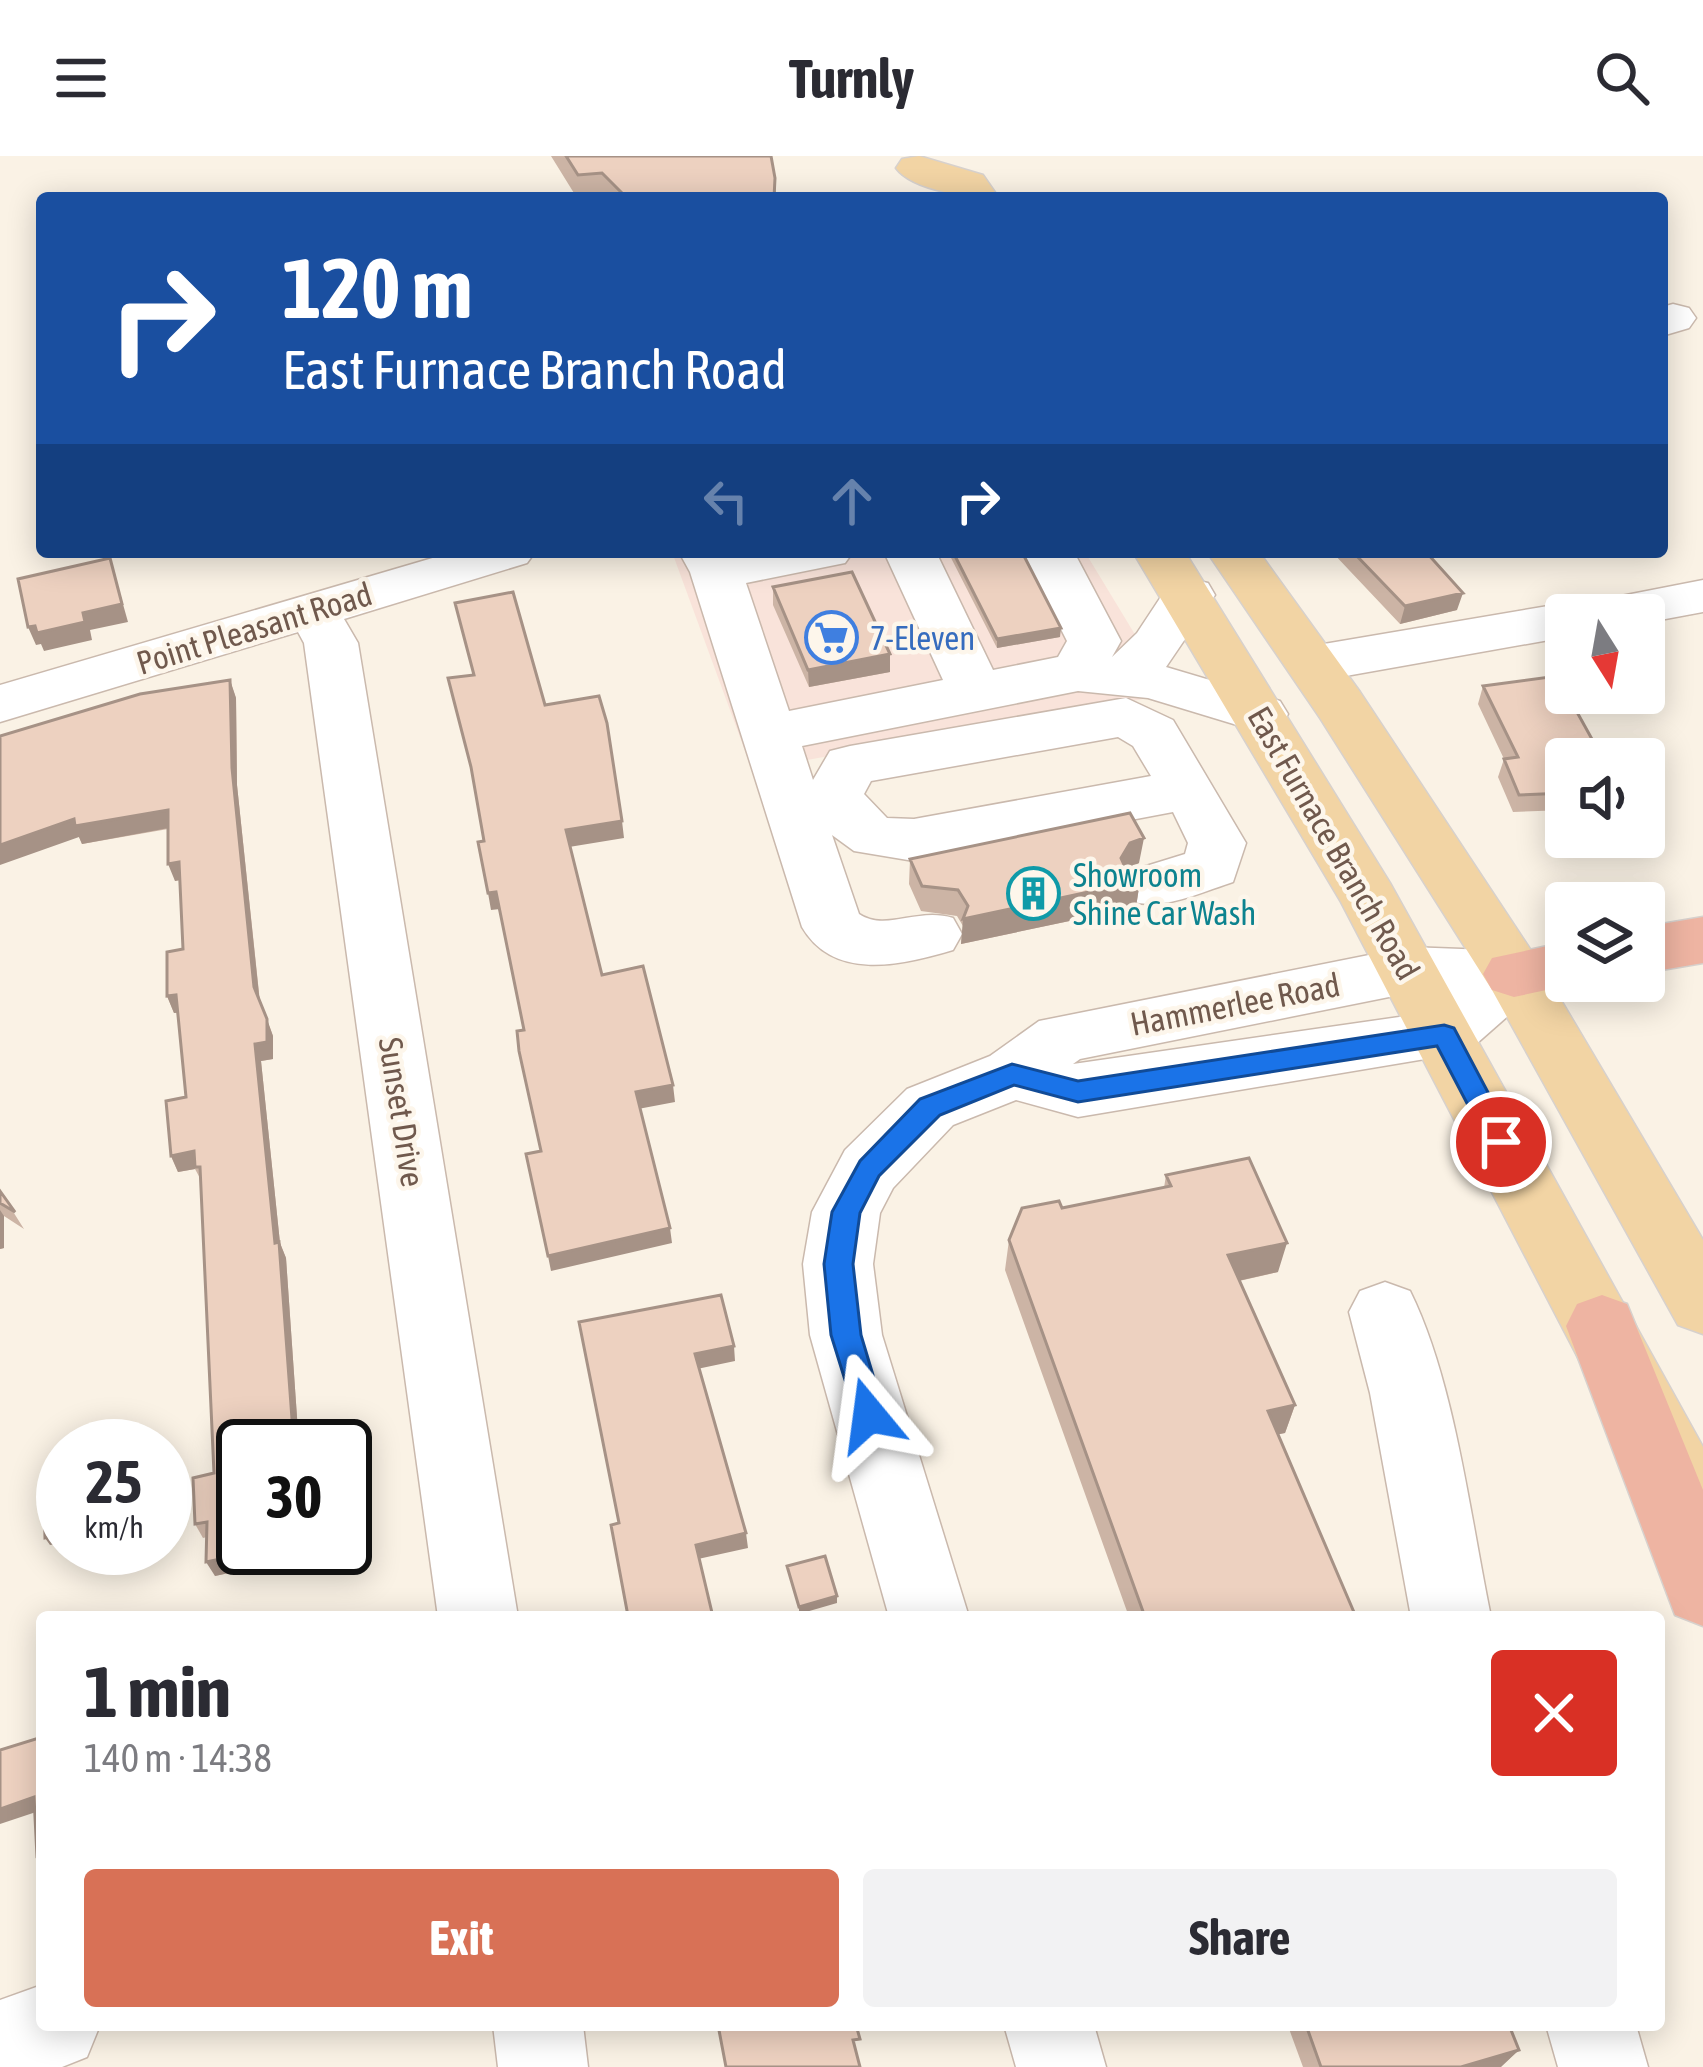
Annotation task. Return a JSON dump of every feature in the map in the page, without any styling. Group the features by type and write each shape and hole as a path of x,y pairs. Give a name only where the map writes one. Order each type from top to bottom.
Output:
{"highway":[{"path":"1665,946 1703,940"},
{"path":"1602,1326 1703,1589"}],"main road":[{"path":"913,174 968,184 974,192"},
{"path":"1237,558 1540,969 1703,1304"},
{"name":"East Furnace Branch Road","path":"1174,573 1409,970 1703,1521"}],"street":[{"name":"Point Pleasant Road","path":"0,704 489,558"},
{"path":"757,558 711,562 772,733 833,927 853,944 878,946 931,934"},
{"path":"1174,573 1156,645 1100,690 850,766 835,794 849,821 877,840 914,840 1186,790"},
{"path":"1051,581 1094,641 1100,690 1126,717 1153,733 1217,843 1212,867 1151,886"},
{"path":"938,584 976,692"},
{"path":"1665,603 1703,596"},
{"name":"Sunset Drive","path":"313,610 331,644 477,1611"},
{"path":"1312,664 1545,624"},
{"path":"772,733 976,692 1188,691 1260,714"},
{"path":"1444,1035 1540,969"},
{"name":"Hammerlee Road","path":"927,1611 846,1335 838,1264 846,1212 869,1168 930,1107 1012,1074 1062,1038 1409,970 1540,969"},
{"name":"Hammerlee Road","path":"1012,1074 1078,1091 1444,1035"},
{"path":"1384,1312 1407,1393 1450,1611"},
{"path":"0,2045 38,2031"},
{"path":"539,2031 544,2067"},
{"path":"1051,2031 1061,2067"},
{"path":"1593,2031 1603,2067"}],"shaded area":[{"path":"674,558 1089,558 1171,694 752,770"}],"building":[{"path":"566,156 771,156 774,192 621,192 602,173 578,175"},
{"path":"110,558 122,604 83,613 85,622 37,633 35,626 28,627 18,579"},
{"name":"7-Eleven","path":"956,558 1025,558 1061,628 997,639"},
{"path":"1359,558 1431,558 1463,593 1405,606"},
{"name":"7-Eleven","path":"852,572 890,654 808,670 773,587"},
{"path":"513,592 545,705 599,696 622,821 566,830 602,975 643,966 673,1085 636,1092 670,1228 548,1256 526,1154 541,1151 519,1051 517,1031 524,1030 496,892 488,893 471,767 448,678 474,675 455,603"},
{"path":"1545,678 1545,714 1578,714 1591,738 1545,738 1545,794 1519,795 1504,759 1518,757 1483,686"},
{"path":"230,680 232,768 254,987 267,1019 267,1042 255,1044 275,1243 279,1242 292,1419 216,1419 216,1560 206,1562 207,1522 195,1524 193,1478 214,1473 200,1167 195,1167 194,1151 171,1156 166,1101 186,1097 176,995 167,996 167,952 183,949 179,862 168,864 168,810 75,826 74,819 0,845 0,736 140,694"},
{"path":"1130,813 1144,838 1130,843 1121,858 1130,878 1140,881 963,919 968,906 958,890 922,886 910,859"},
{"path":"1249,1158 1287,1243 1228,1255 1295,1405 1268,1411 1353,1611 1143,1611 1009,1240 1022,1208 1059,1201 1062,1208 1171,1186 1166,1175"},
{"path":"721,1295 734,1346 695,1354 746,1533 696,1545 712,1611 627,1611 611,1525 619,1523 579,1322"},
{"path":"825,1556 837,1596 799,1607 787,1566"},
{"path":"36,1739 36,1836 34,1797 0,1809 0,1750"},
{"path":"719,2031 858,2031 860,2039 853,2040 860,2067 726,2067"},
{"path":"1308,2031 1511,2031 1519,2050 1461,2067 1321,2067"}],"place":[{"name":"7-Eleven","path":"831,638"},
{"name":"Showroom Shine Car Wash","path":"1034,894"}],"route":[{"path":"869,1415 846,1335 838,1264 846,1212 869,1168 930,1107 1012,1074 1078,1091 1444,1035 1501,1142"}]}
